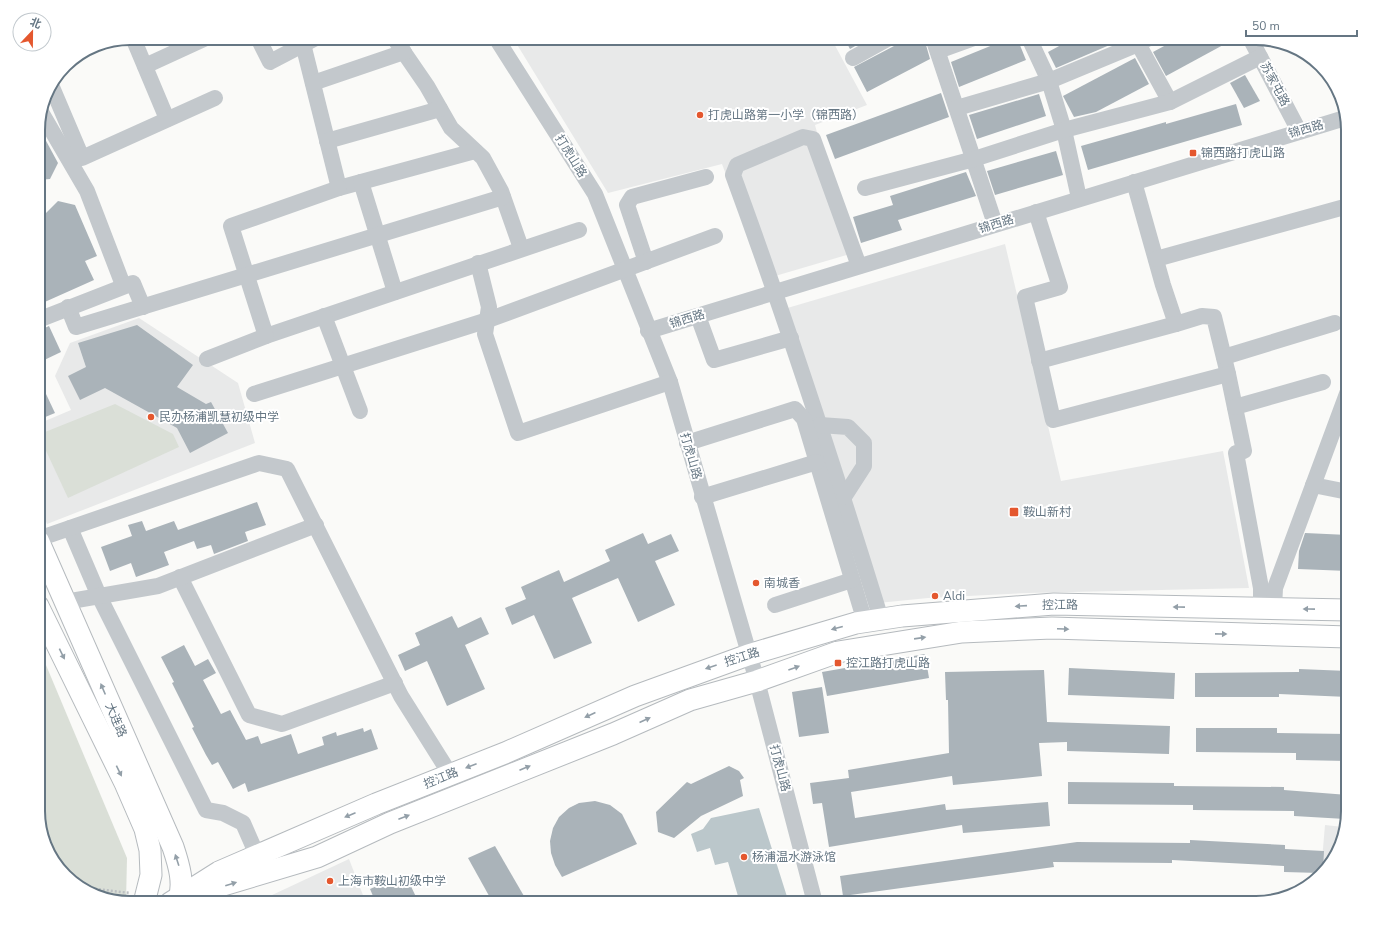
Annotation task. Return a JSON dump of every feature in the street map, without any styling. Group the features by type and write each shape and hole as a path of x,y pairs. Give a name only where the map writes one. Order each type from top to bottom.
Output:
{"main road":[{"name":"大连路","path":"45,556 173,847 180,869 177,896"},
{"name":"控江路","path":"183,896 219,872 257,855 450,774 505,753 634,696 748,654 796,639 873,621 964,610 1054,604 1265,601 1341,609"},
{"name":"大连路","path":"45,620 125,783 145,829 150,850 151,875 146,896"},
{"name":"控江路","path":"192,896 317,857 390,823 534,764 613,734 690,700 757,681 838,652 962,632 1052,628 1341,637"}],"street":[{"path":"136,45 167,119"},
{"path":"145,66 191,45"},
{"path":"262,45 270,62 302,45"},
{"path":"309,45 313,83 339,188"},
{"path":"399,45 427,86 451,128 483,158 503,197 521,248"},
{"name":"打虎山路","path":"500,45 595,194 648,331 670,382 702,497 757,681 814,896"},
{"path":"853,58 876,45"},
{"path":"935,45 995,224"},
{"path":"1036,45 1064,130 1079,198"},
{"path":"957,108 1049,81 1129,45"},
{"path":"1142,45 1170,102"},
{"name":"苏家屯路","path":"1254,45 1299,131"},
{"path":"313,83 404,52"},
{"path":"865,188 974,159 1064,130 1170,102 1260,57"},
{"path":"54,92 82,158 215,98"},
{"path":"327,141 440,109"},
{"path":"46,119 87,191 123,285"},
{"name":"锦西路","path":"648,331 1340,119"},
{"path":"859,266 814,139 803,137 737,164 733,175 776,292 844,497 873,621"},
{"path":"266,336 231,226 339,188 475,151"},
{"path":"646,262 627,205 632,197 706,177"},
{"path":"361,182 395,292"},
{"path":"1134,182 1176,324"},
{"path":"68,307 76,327 377,234 503,197"},
{"path":"1156,259 1341,208"},
{"path":"1036,212 1060,287 1025,297 1052,420 1228,374"},
{"path":"207,359 266,336 521,248 579,230"},
{"path":"254,394 488,320 715,236"},
{"path":"478,263 489,307 485,334 518,433 670,382"},
{"path":"45,317 133,282 143,307"},
{"path":"324,316 360,411"},
{"path":"698,316 714,360 791,338"},
{"path":"1039,361 1202,316 1214,317 1228,374 1244,451 1236,453 1265,601"},
{"path":"1224,357 1335,323"},
{"path":"1235,407 1323,382"},
{"path":"687,443 795,409 804,419 852,580 873,621"},
{"path":"1265,601 1275,588 1341,410"},
{"path":"820,425 848,428 864,443 864,466 844,497"},
{"path":"702,497 817,462"},
{"path":"45,537 259,463 287,469 401,696 450,774"},
{"path":"1313,485 1341,491"},
{"path":"65,602 158,586 316,526"},
{"path":"70,528 99,596 206,810 223,813 243,824 257,855"},
{"path":"180,577 249,715 282,724 395,683"},
{"path":"775,605 852,580"}],"path":[{"path":"106,892 128,896"}],"shaded area":[{"name":"打虎山路第一小学（锦西路）","path":"517,45 835,45 867,105 815,125 850,254 765,279 722,164 608,193"},
{"path":"1005,244 1061,481 1223,451 1249,588 1028,593 928,598 878,603 784,309"},
{"name":"民办杨浦凯慧初级中学","path":"139,318 238,383 255,443 47,524 45,519 45,421 71,410 55,376 70,343"},
{"path":"115,404 173,434 179,447 68,498 45,449 45,432"},
{"path":"45,663 127,858 125,896 103,891 83,882 70,871 54,849 47,828 45,816"},
{"name":"杨浦温水游泳馆","path":"759,808 787,896 738,896 728,862 715,865 710,848 697,852 691,834 703,829 711,818"},
{"path":"1325,825 1339,827 1335,843 1322,865"},
{"name":"上海市鞍山初级中学","path":"349,859 363,896 270,896"}],"building":[{"path":"848,45 857,45 850,49"},
{"path":"926,45 930,59 867,92 854,67 894,46"},
{"path":"993,45 1020,45 1026,60 959,87 951,62"},
{"path":"1061,45 1110,45 1056,68 1048,52"},
{"path":"1166,45 1223,45 1166,76 1153,52"},
{"path":"1135,58 1149,84 1096,112 1074,117 1063,96"},
{"path":"1245,75 1260,101 1244,108 1230,83"},
{"path":"941,93 949,117 835,159 826,135"},
{"path":"1039,94 1046,116 977,139 969,115"},
{"path":"1236,104 1242,125 1088,170 1081,146"},
{"path":"45,139 58,163 50,179 45,179"},
{"path":"1056,151 1063,175 995,195 987,171"},
{"path":"966,172 976,196 898,220 902,230 861,243 853,217 893,205 890,196"},
{"path":"58,201 75,205 97,256 85,261 94,280 45,302 45,214"},
{"path":"137,325 193,365 177,387 206,404 211,402 228,433 190,453 177,428 105,388 80,400 68,376 86,367 78,343"},
{"path":"49,326 61,352 45,360 45,328"},
{"path":"45,392 55,413 45,417"},
{"path":"257,502 266,525 245,532 248,541 214,554 211,545 197,549 194,541 164,552 169,565 136,577 131,563 110,571 101,547 132,536 128,525 142,521 146,531 174,521 178,530"},
{"path":"643,533 648,544 671,534 679,551 655,561 675,605 638,622 618,578 572,598 592,643 554,659 534,615 512,625 505,608 526,599 521,587 559,570 564,582 610,561 605,550"},
{"path":"1305,533 1341,535 1341,571 1298,569 1299,551"},
{"path":"452,616 458,628 481,617 489,634 465,645 485,689 447,706 427,661 405,671 398,655 420,645 415,633"},
{"path":"184,645 195,666 208,659 216,673 203,680 221,714 230,710 246,740 258,736 261,744 291,734 298,754 324,745 322,737 336,732 337,736 363,728 364,732 371,729 378,749 248,792 245,783 233,789 218,762 212,765 206,755 192,728 194,727 161,657"},
{"path":"925,654 929,678 827,696 822,672"},
{"path":"1069,668 1175,673 1174,699 1068,695"},
{"path":"1299,669 1341,671 1341,697 1279,694 1279,697 1195,697 1195,673 1299,672"},
{"path":"1044,670 1047,722 1170,726 1169,754 1067,751 1067,742 1039,743 1042,776 953,785 952,776 851,792 855,818 945,804 946,810 1048,802 1050,826 963,833 962,825 829,847 822,803 813,804 810,783 849,778 848,770 949,753 948,700 946,700 945,672"},
{"path":"822,687 829,733 799,737 792,692"},
{"path":"1196,728 1277,728 1277,733 1341,734 1341,761 1296,760 1296,753 1196,752"},
{"path":"729,766 739,771 744,778 740,780 743,796 701,816 674,838 658,832 656,812 687,782 691,784"},
{"path":"1068,782 1174,783 1174,786 1284,787 1284,790 1341,794 1340,819 1294,816 1294,811 1193,810 1193,805 1068,804"},
{"path":"595,801 610,805 622,814 637,844 562,877 555,865 551,853 550,841 553,828 559,817 569,808 579,803"},
{"path":"1190,840 1285,845 1285,849 1324,851 1323,863 1314,873 1284,872 1284,866 1172,860 1172,863 1053,862 1054,867 843,896 840,876 1077,842 1190,843"},
{"path":"495,846 524,896 489,896 468,858"},
{"path":"405,874 416,896 373,896 370,889"}],"place":[{"name":"打虎山路第一小学（锦西路）","path":"700,115"},
{"name":"锦西路打虎山路","path":"1193,153"},
{"name":"民办杨浦凯慧初级中学","path":"151,417"},
{"name":"鞍山新村","path":"1014,512"},
{"name":"南城香","path":"756,583"},
{"name":"Aldi","path":"935,596"},
{"name":"控江路打虎山路","path":"838,663"},
{"name":"杨浦温水游泳馆","path":"744,857"},
{"name":"上海市鞍山初级中学","path":"330,881"}]}
